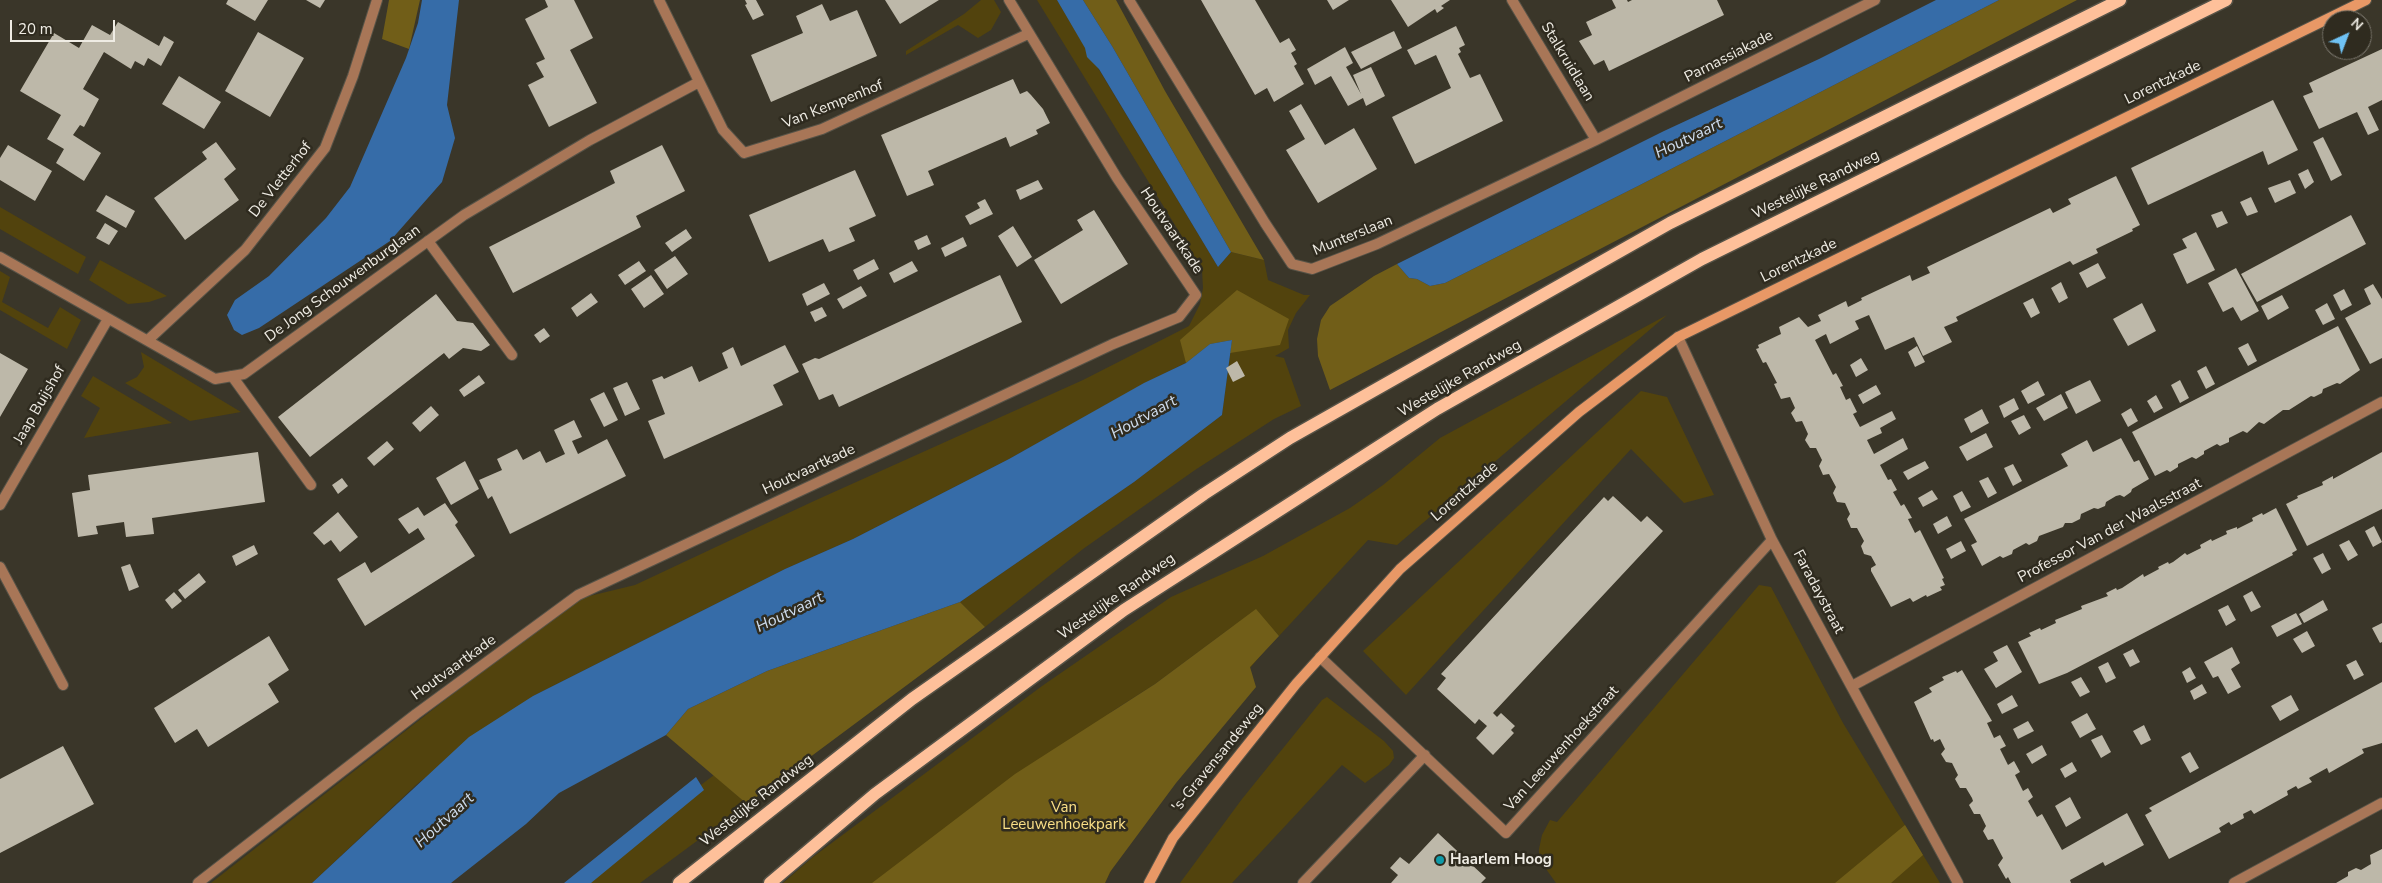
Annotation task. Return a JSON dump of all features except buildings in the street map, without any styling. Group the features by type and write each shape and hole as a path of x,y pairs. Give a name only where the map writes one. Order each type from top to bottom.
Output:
{"main road":[{"name":"Westelijke Randweg","path":"679,883 912,699 1204,494 1290,438 1670,223 2120,0"},
{"name":"Westelijke Randweg","path":"770,883 875,794 1124,610 1437,409 1702,259 2226,0"}],"street":[{"name":"De Vletterhof","path":"148,340 245,250 325,148 354,76 377,0"},
{"name":"Van Kempenhof","path":"659,0 724,130 744,153 822,129 1028,34"},
{"path":"1009,0 1028,34"},
{"name":"Munterslaan","path":"1130,0 1265,223 1292,264 1312,269 1360,252 1596,140"},
{"name":"Stalkruidlaan","path":"1512,0 1596,140"},
{"name":"Parnassiakade","path":"1596,140 1875,0"},
{"name":"Lorentzkade","path":"1320,657 1400,569 1579,412 1678,337 2366,0"},
{"name":"Houtvaartkade","path":"198,883 416,714 578,595 1113,344 1179,316 1196,295 1117,178 1028,34"},
{"name":"De Jong Schouwenburglaan","path":"0,257 215,379 244,374 464,215 590,140 699,82"},
{"path":"428,241 512,355"},
{"name":"Jaap Buijshof","path":"0,506 108,319"},
{"name":"Faradaystraat","path":"1678,337 1772,540 1958,883"},
{"path":"232,376 311,485"},
{"name":"Professor Van der Waalsstraat","path":"1852,686 2382,402"},
{"name":"Van Leeuwenhoekstraat","path":"1320,657 1506,833 1772,540"},
{"path":"0,567 63,685"},
{"name":"'s-Gravensandeweg","path":"1149,883 1173,838 1320,657"},
{"path":"1304,883 1424,755"},
{"path":"2234,883 2382,803"}],"green space":[{"path":"389,0 420,0 409,49 382,39"},
{"path":"981,0 994,0 1001,12 991,30 978,38 958,25 906,55 906,51 964,14"},
{"path":"1037,0 1057,0 1218,267 1231,252 1264,260 1268,280 1304,295 1310,295 1296,313 1288,330 1289,348 1275,356 1284,358 1301,406 1274,419 1195,470 1083,549 985,627 960,602 1134,482 1222,415 1232,340 1149,381 1009,459 853,539 785,569 533,696 417,784 312,883 211,883 573,600 635,585 814,501 1083,380 1189,326 1200,304 1203,288 1202,269"},
{"path":"1083,0 1116,0 1165,91 1264,260 1231,252 1112,46"},
{"path":"1999,0 2077,0 1330,390 1318,356 1317,339 1321,320 1330,306 1374,276 1397,264 1409,278 1417,279 1430,286 1445,283"},
{"path":"0,207 86,257 78,274 0,229"},
{"path":"100,260 167,296 149,302 128,304 89,280"},
{"path":"0,271 10,277 2,302 48,328 60,307 81,320 67,349 0,310"},
{"path":"1237,290 1289,319 1280,345 1230,353 1232,340 1210,344 1186,363 1180,340"},
{"path":"1667,315 1397,545 1368,540 1279,636 1274,630 1277,636 1250,668 1138,816 1105,883 783,883 813,857 1042,686 1171,597 1263,556 1350,508 1383,485 1440,438","holes":["1236,624 1166,682 1108,714 1155,684"]},
{"path":"141,352 241,412 190,421 125,383 137,377 144,367"},
{"path":"93,376 172,423 84,438 100,408 81,396"},
{"path":"1641,391 1667,397 1714,495 1684,503 1631,449 1406,695 1363,651"},
{"path":"1759,585 1771,587 1843,723 1940,883 1556,883 1539,859 1542,835 1550,820 1557,822"},
{"path":"960,602 985,627 747,804 666,735 688,709 767,671"},
{"name":"Van Leeuwenhoekpark","path":"1256,609 1279,636 1250,667 1256,687 1176,783 1110,872 1105,883 872,883 1015,774 1155,684"},
{"path":"1327,697 1384,741 1393,751 1394,758 1389,765 1365,783 1342,765 1232,883 1180,883 1242,799 1322,700"},
{"path":"714,775 747,804 640,883 572,883"},
{"path":"1905,825 1923,855 1891,883 1835,883"}],"water":[{"path":"422,0 459,0 447,105 455,138 442,182 390,241 259,328 242,335 234,330 227,315 235,300 269,276 326,218 350,187 406,58 418,23"},
{"path":"1057,0 1083,0 1112,46 1231,252 1218,267 1099,69 1087,57 1085,48"},
{"name":"Houtvaart","path":"1936,0 1999,0 1445,283 1430,286 1417,279 1409,278 1397,264 1664,131 1819,59"},
{"name":"Houtvaart","path":"1232,340 1222,415 1134,482 960,602 767,671 688,709 666,735 559,793 526,824 451,883 312,883 469,737 533,696 785,569 853,539 1009,459 1144,383 1186,363 1210,344"},
{"path":"696,777 704,790 591,883 564,883"}],"place":[{"name":"Haarlem Hoog","path":"1440,860"}]}
